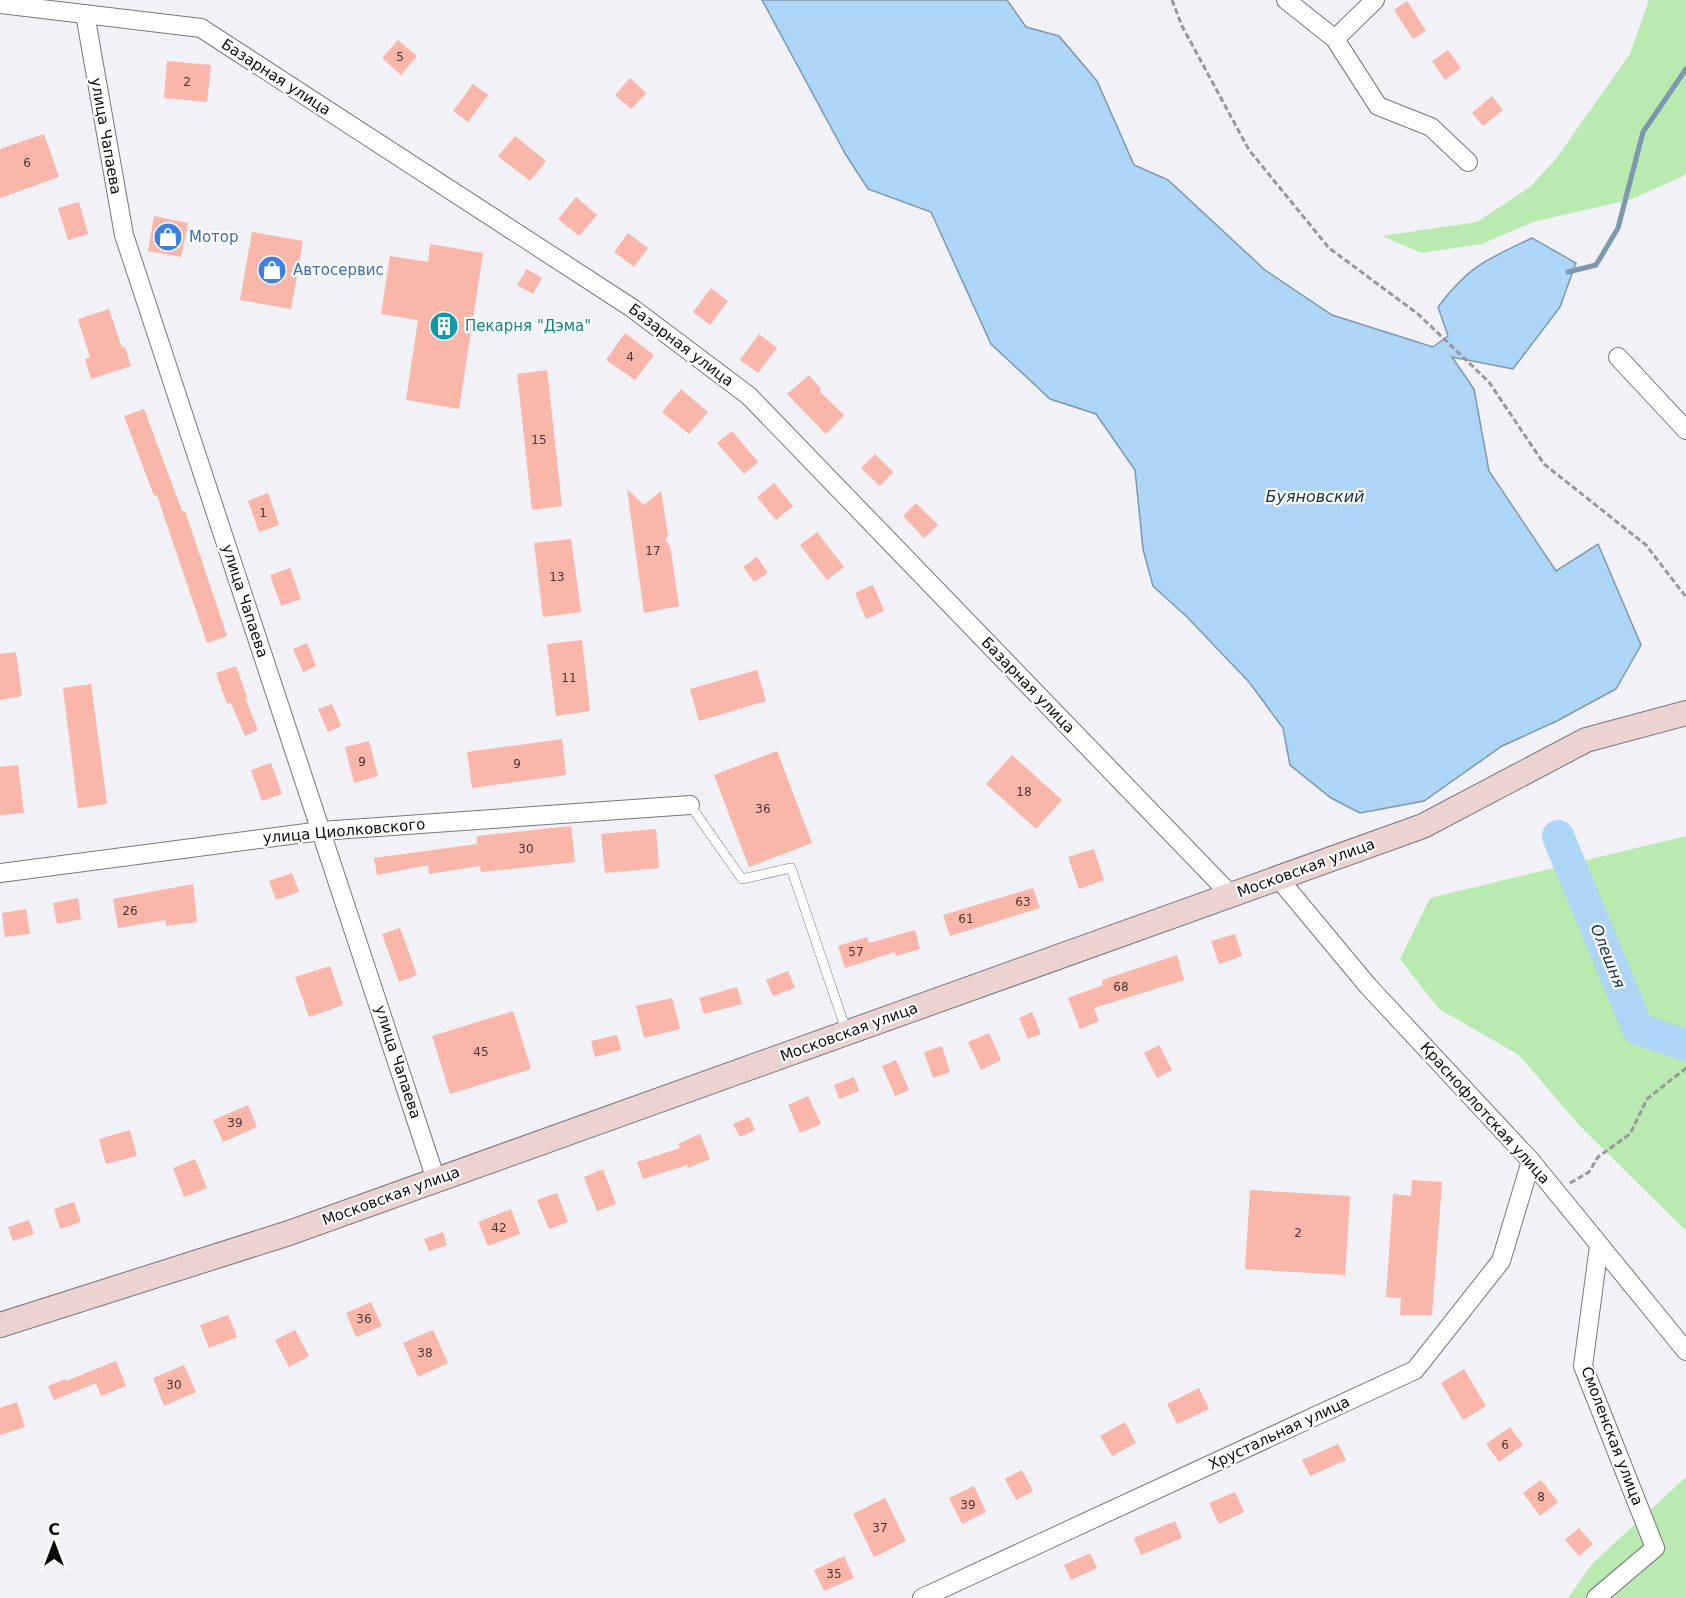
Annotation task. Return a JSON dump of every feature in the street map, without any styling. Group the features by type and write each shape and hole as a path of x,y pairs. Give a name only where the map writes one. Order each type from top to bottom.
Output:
{"street":[{"path":"1286,0 1335,39 1378,106 1431,127 1468,162"},
{"path":"1335,39 1375,0"},
{"name":"Базарная улица","path":"0,4 201,28 632,308 750,396 1231,895"},
{"name":"улица Чапаева","path":"85,14 124,235 436,1180"},
{"path":"1618,357 1686,430"},
{"name":"Московская улица","path":"0,1325 289,1233 1279,879 1423,826 1586,740 1686,713"},
{"name":"улица Циолковского","path":"0,873 321,831 690,805"},
{"name":"Краснофлотская улица","path":"1279,879 1368,986 1531,1161 1686,1351"},
{"name":"Хрустальная улица","path":"922,1598 1415,1370 1501,1261 1531,1161"},
{"name":"Смоленская улица","path":"1596,1598 1655,1548 1583,1366 1599,1246"}],"lane":[{"path":"690,805 742,879 791,868 847,1033"}],"path":[{"path":"1172,0 1182,26 1249,150 1329,248 1418,314 1489,382 1544,464 1646,545 1686,597"},
{"path":"1556,1191 1589,1172 1598,1156 1630,1134 1647,1099 1686,1068"}],"green space":[{"path":"1649,0 1686,0 1686,173 1683,176 1632,199 1533,222 1482,244 1421,253 1382,236 1477,222 1530,187 1555,160 1630,54"},
{"path":"1686,836 1686,1231 1579,1125 1519,1055 1439,1009 1400,959 1430,898"},
{"path":"1686,1477 1686,1598 1568,1598 1592,1564"}],"water":[{"name":"Буяновский","path":"762,0 1007,0 1026,27 1059,36 1097,81 1134,165 1168,180 1265,270 1332,315 1433,347 1448,336 1438,307 1460,282 1490,258 1532,238 1576,263 1560,307 1513,369 1452,357 1474,389 1489,471 1556,571 1598,544 1641,645 1616,689 1557,721 1502,746 1424,801 1360,813 1331,798 1290,765 1283,728 1249,682 1187,617 1153,586 1143,549 1135,470 1096,414 1050,399 991,344 931,212 868,189 846,155"}],"building":[{"path":"1407,1 1426,31 1413,39 1394,10"},
{"path":"398,40 417,56 401,75 382,58"},
{"path":"1448,50 1461,68 1445,80 1432,61"},
{"path":"167,61 211,65 207,102 164,98"},
{"path":"630,78 646,93 631,109 615,95"},
{"path":"473,84 488,95 468,122 453,111"},
{"path":"1492,96 1503,110 1483,126 1472,113"},
{"path":"44,134 59,177 0,198 0,149"},
{"path":"515,136 546,161 530,181 498,156"},
{"path":"576,197 597,215 579,236 558,219"},
{"path":"79,202 88,234 68,240 58,208"},
{"name":"Мотор","path":"154,216 188,223 181,257 148,251"},
{"name":"Автосервис","path":"252,232 303,241 291,309 240,300"},
{"path":"628,233 648,248 634,267 614,252"},
{"name":"Пекарня \"Дэма\"","path":"430,244 483,253 459,409 406,400 418,320 381,314 390,256 428,262"},
{"path":"527,269 542,278 533,294 517,285"},
{"path":"711,288 728,301 710,325 693,312"},
{"path":"109,309 122,348 125,347 131,366 91,379 85,359 90,357 78,319"},
{"path":"625,333 654,355 635,380 606,360"},
{"path":"759,334 777,348 758,373 740,360"},
{"path":"547,370 562,506 532,510 517,374"},
{"path":"809,375 821,389 819,391 844,415 826,434 787,394"},
{"path":"681,389 708,412 689,434 662,412"},
{"path":"144,409 182,511 185,511 227,636 207,643 157,495 154,496 124,416"},
{"path":"732,431 758,462 744,474 717,443"},
{"path":"875,454 893,472 880,486 861,468"},
{"path":"774,483 793,506 776,520 757,497"},
{"path":"627,489 644,505 661,491 668,536 665,539 670,546 679,606 644,613"},
{"path":"268,493 279,525 259,532 248,501"},
{"path":"916,503 938,525 924,538 903,516"},
{"path":"817,532 844,567 827,580 800,545"},
{"path":"571,539 581,612 543,617 534,543"},
{"path":"757,557 768,573 754,582 743,567"},
{"path":"290,568 301,599 281,606 270,575"},
{"path":"873,585 884,611 866,619 855,593"},
{"path":"582,640 590,711 556,716 547,644"},
{"path":"307,643 316,666 303,672 293,649"},
{"path":"16,652 22,696 0,700 0,654"},
{"path":"236,666 247,697 245,698 258,730 245,736 231,703 227,704 216,673"},
{"path":"757,670 766,701 699,721 690,689"},
{"path":"91,684 107,804 78,808 63,688"},
{"path":"332,704 341,726 328,732 318,709"},
{"path":"562,739 566,775 472,788 467,752"},
{"path":"369,741 378,776 354,783 345,747"},
{"path":"777,751 812,843 749,867 714,775"},
{"path":"1012,755 1062,800 1036,829 986,784"},
{"path":"271,763 282,794 262,801 251,770"},
{"path":"18,765 24,813 0,815 0,767"},
{"path":"571,826 575,862 481,872 480,866 429,874 428,865 377,875 374,858 477,844 477,836"},
{"path":"656,829 659,868 605,873 601,834"},
{"path":"1094,849 1104,880 1079,889 1068,857"},
{"path":"292,873 299,892 276,900 269,881"},
{"path":"193,884 197,922 166,926 166,920 118,928 113,899"},
{"path":"1033,888 1040,908 950,936 943,915"},
{"path":"78,898 81,919 57,924 53,903"},
{"path":"26,909 30,934 5,937 2,913"},
{"path":"400,928 417,975 399,982 382,934"},
{"path":"915,930 920,949 896,956 895,952 845,968 838,946 867,937 869,943"},
{"path":"1235,934 1242,956 1219,964 1211,941"},
{"path":"1177,955 1184,980 1094,1008 1099,1021 1080,1029 1068,998 1103,985 1102,980"},
{"path":"330,966 343,1005 309,1017 295,977"},
{"path":"788,971 795,988 773,996 766,980"},
{"path":"737,987 742,1004 704,1014 699,998"},
{"path":"672,998 680,1029 644,1038 636,1006"},
{"path":"513,1011 531,1069 450,1094 432,1036"},
{"path":"1032,1012 1041,1034 1028,1039 1019,1018"},
{"path":"989,1033 1001,1060 981,1070 968,1042"},
{"path":"617,1035 621,1050 595,1057 591,1041"},
{"path":"1159,1045 1172,1070 1157,1078 1144,1053"},
{"path":"942,1046 950,1072 933,1078 924,1052"},
{"path":"896,1060 909,1090 895,1096 882,1066"},
{"path":"854,1077 859,1091 839,1099 834,1085"},
{"path":"808,1096 821,1124 800,1133 788,1105"},
{"path":"248,1105 257,1127 223,1142 213,1120"},
{"path":"749,1117 755,1130 740,1137 733,1124"},
{"path":"130,1130 137,1156 106,1164 99,1139"},
{"path":"700,1134 710,1159 688,1168 687,1165 643,1179 637,1162 680,1148 678,1144"},
{"path":"195,1159 207,1188 184,1197 173,1168"},
{"path":"603,1169 616,1204 597,1211 584,1177"},
{"path":"1412,1180 1442,1182 1432,1315 1400,1315 1401,1298 1386,1297 1393,1194 1411,1196"},
{"path":"1250,1190 1350,1196 1345,1275 1245,1269"},
{"path":"557,1193 568,1222 549,1229 537,1200"},
{"path":"74,1202 81,1222 60,1229 54,1209"},
{"path":"511,1209 520,1234 488,1246 478,1222"},
{"path":"29,1220 34,1234 13,1241 8,1227"},
{"path":"443,1232 447,1245 429,1251 424,1239"},
{"path":"371,1302 382,1326 356,1337 346,1313"},
{"path":"228,1315 237,1337 209,1348 200,1325"},
{"path":"295,1330 309,1356 289,1367 275,1340"},
{"path":"433,1330 448,1363 418,1377 403,1343"},
{"path":"116,1361 126,1386 101,1396 96,1383 54,1400 48,1386"},
{"path":"184,1365 196,1392 164,1406 153,1378"},
{"path":"1464,1369 1486,1406 1463,1420 1441,1383"},
{"path":"1199,1388 1209,1409 1177,1424 1167,1404"},
{"path":"17,1402 25,1427 0,1435 0,1408"},
{"path":"1125,1422 1136,1443 1112,1456 1100,1436"},
{"path":"1510,1427 1523,1445 1499,1462 1486,1444"},
{"path":"1338,1444 1346,1460 1310,1476 1302,1460"},
{"path":"1022,1470 1033,1491 1016,1500 1005,1479"},
{"path":"1541,1480 1558,1502 1540,1516 1523,1493"},
{"path":"974,1486 986,1512 962,1524 949,1498"},
{"path":"1235,1492 1244,1512 1219,1524 1209,1503"},
{"path":"885,1498 906,1541 874,1557 853,1514"},
{"path":"1175,1521 1182,1538 1141,1555 1134,1538"},
{"path":"1579,1528 1593,1544 1579,1556 1565,1540"},
{"path":"1090,1553 1097,1568 1071,1580 1064,1565"},
{"path":"844,1556 854,1578 824,1591 814,1570"}],"waterway":[{"path":"1568,272 1596,265 1618,228 1643,132 1686,69"},
{"name":"Олешня","path":"1558,836 1638,1029 1686,1045"}],"place":[{"name":"Мотор","path":"168,237"},
{"name":"Автосервис","path":"272,270"},
{"name":"Пекарня \"Дэма\"","path":"444,326"}]}
